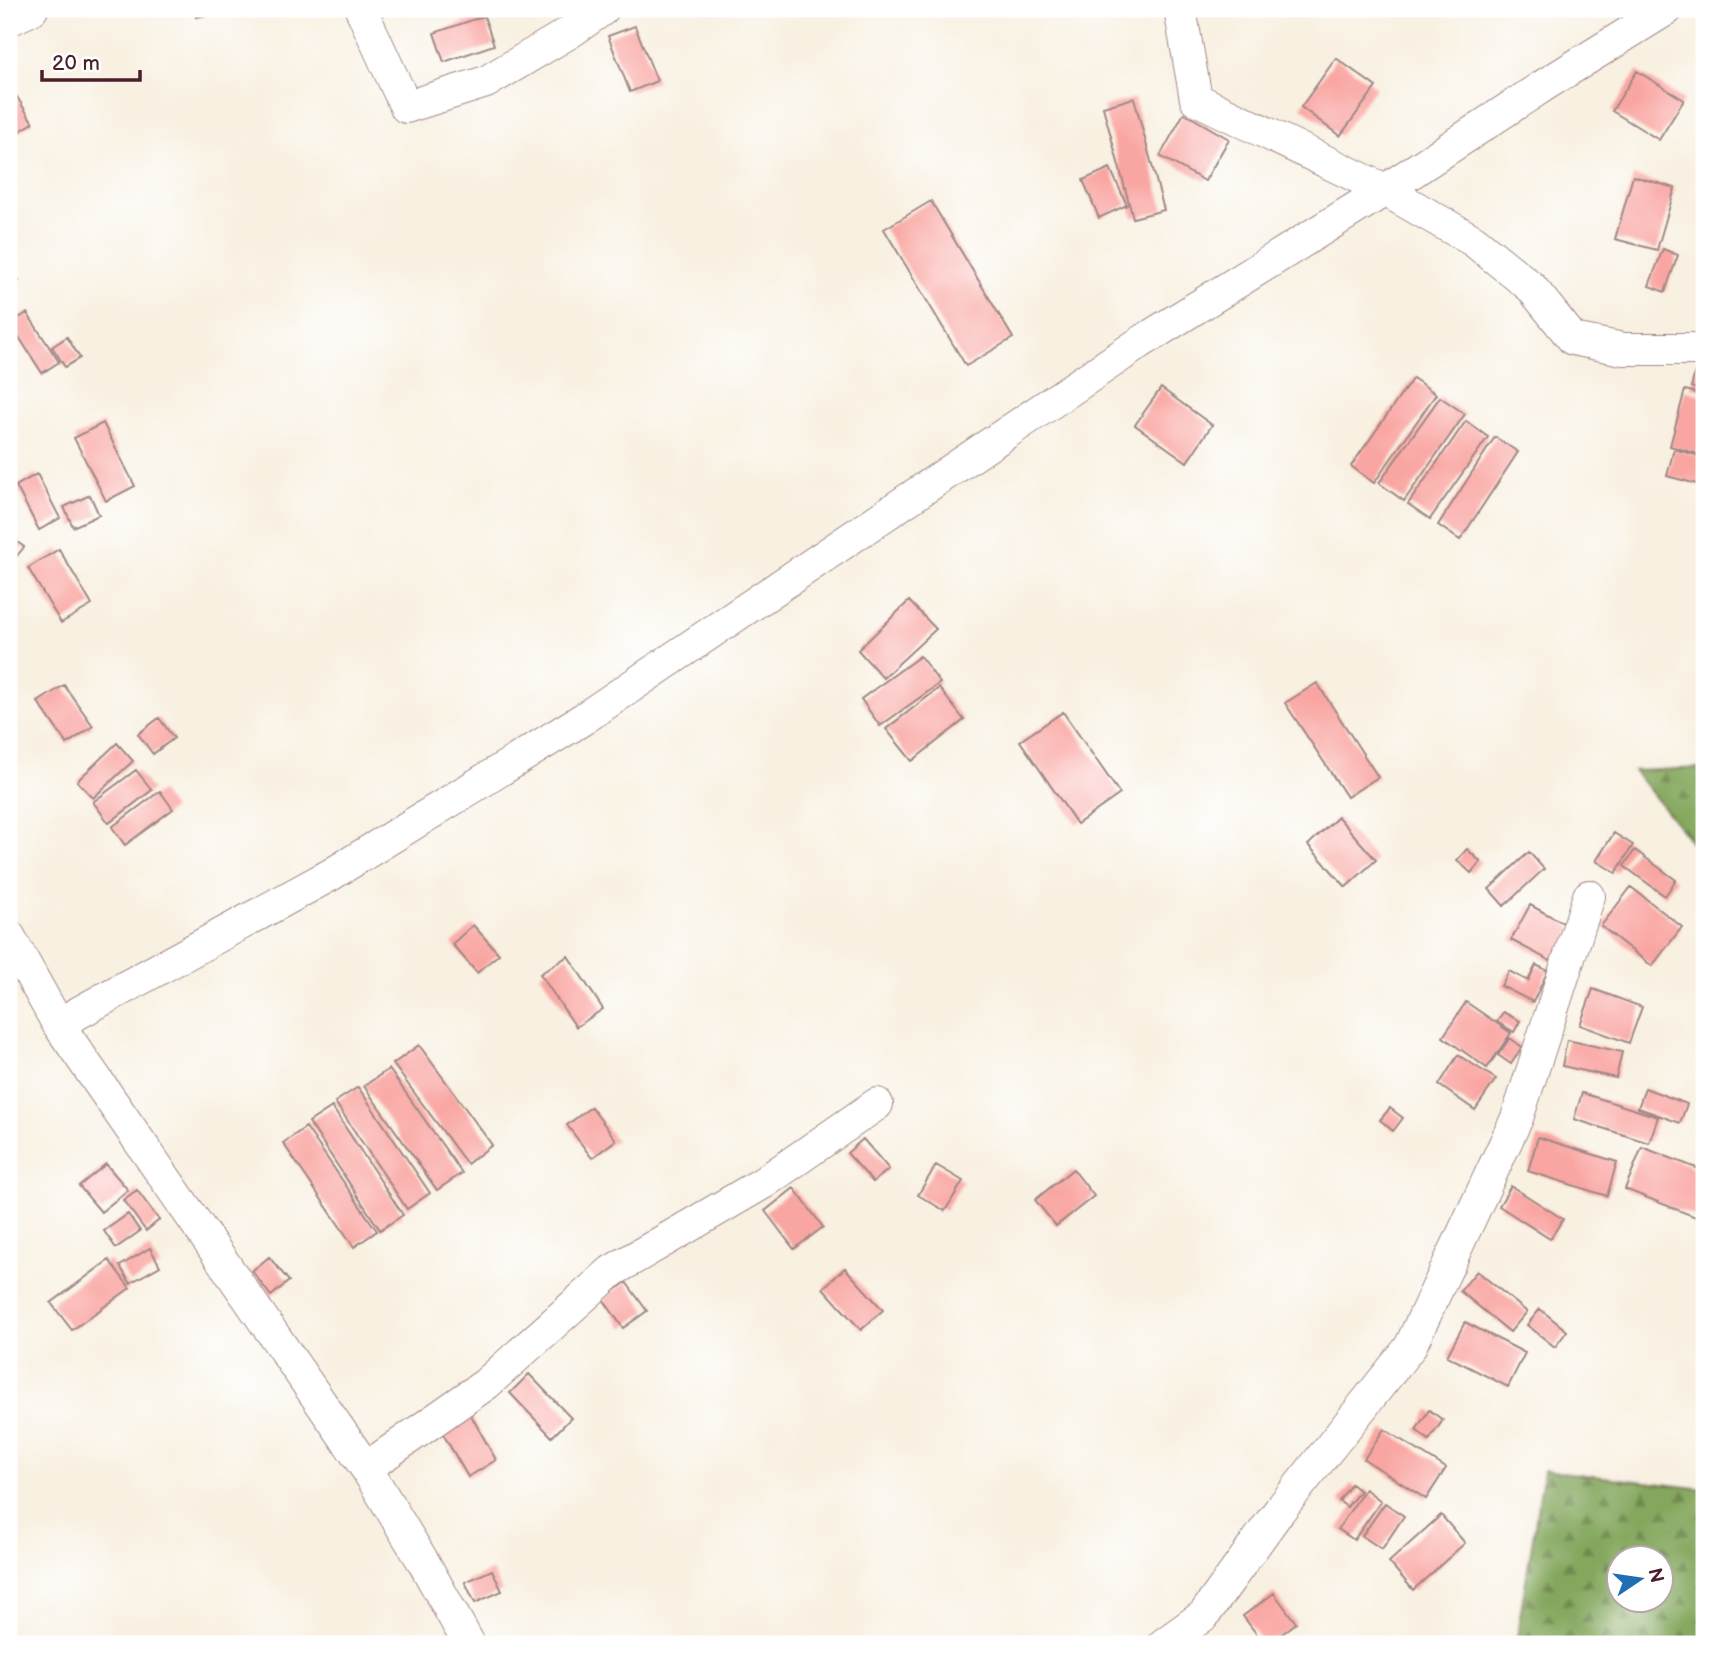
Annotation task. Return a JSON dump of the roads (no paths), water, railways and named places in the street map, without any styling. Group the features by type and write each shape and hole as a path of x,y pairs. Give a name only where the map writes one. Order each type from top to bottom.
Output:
{"street":[{"path":"9,20 33,9"},
{"path":"361,9 406,107 486,82 603,9"},
{"path":"1180,9 1196,99 1385,190 1474,241 1531,287 1573,339 1623,349 1704,349"},
{"path":"58,1024 332,874 583,719 1141,342 1667,9"},
{"path":"1164,1644 1204,1615 1279,1511 1410,1347 1517,1118 1588,896"},
{"path":"9,936 58,1024 366,1468 469,1644"},
{"path":"366,1468 486,1384 611,1271 763,1183 877,1104"}]}
